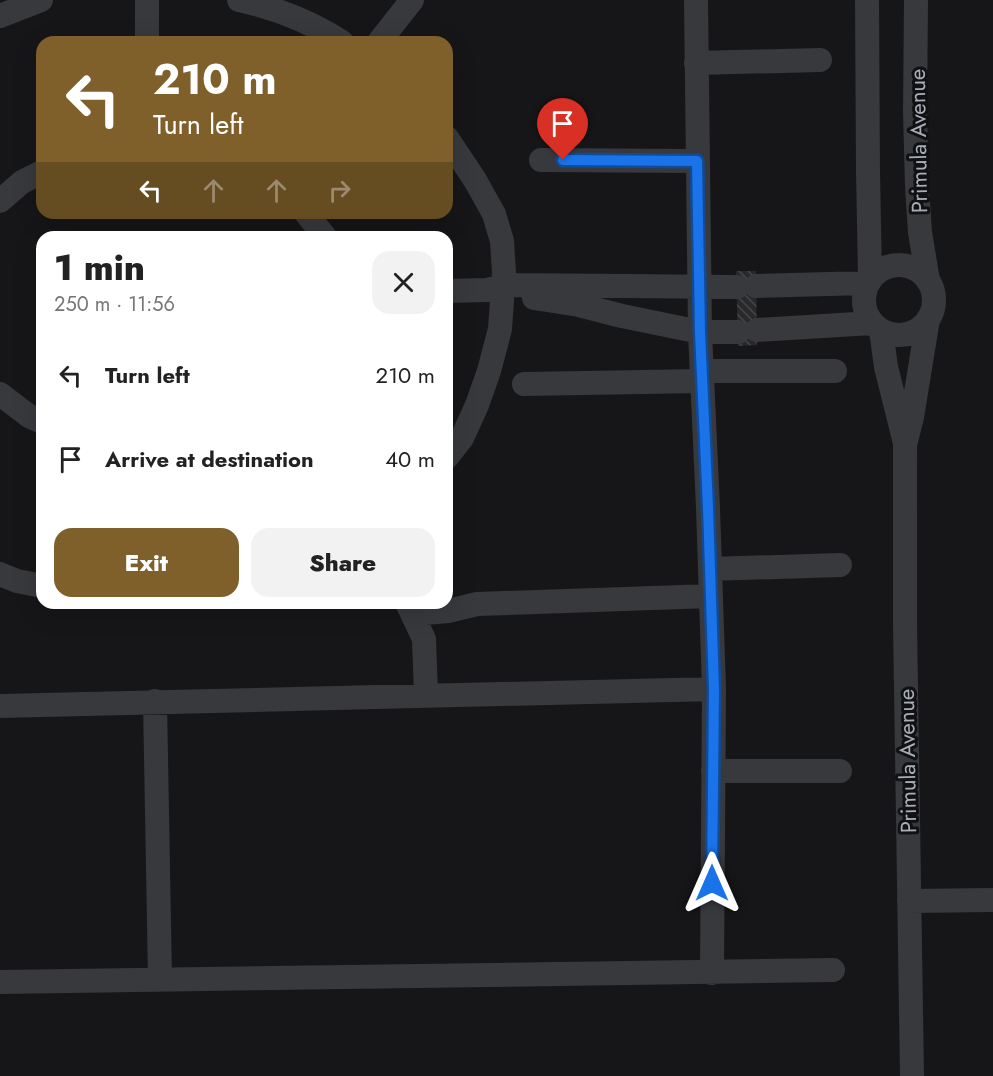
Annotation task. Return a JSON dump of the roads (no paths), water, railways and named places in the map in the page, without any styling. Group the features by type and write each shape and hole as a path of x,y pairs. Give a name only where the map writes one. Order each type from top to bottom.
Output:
{"street":[{"path":"0,15 41,0"},
{"path":"147,0 147,36"},
{"path":"239,0 264,6 324,30 333,36"},
{"path":"384,36 412,0"},
{"path":"696,0 700,332 714,689 712,973"},
{"path":"453,291 746,287 869,280 889,266 900,265 921,272 933,290 932,310 921,327 901,335 891,334 877,327 866,314 863,304 869,280 867,0"},
{"name":"Primula Avenue","path":"916,0 917,187 920,232 928,281"},
{"path":"696,63 820,60"},
{"path":"453,147 494,214 502,241 498,290 500,329 477,405 462,438 453,449"},
{"path":"541,160 697,161"},
{"path":"0,201 22,182 36,175"},
{"path":"311,219 320,231"},
{"path":"498,290 579,305 700,332 877,327"},
{"name":"Primula Avenue","path":"905,445 912,417 928,319"},
{"name":"Primula Avenue","path":"877,327 905,445 905,624 912,1076"},
{"path":"524,384 835,371"},
{"path":"0,394 36,419"},
{"path":"710,569 840,565"},
{"path":"0,574 17,581 36,585"},
{"path":"423,609 448,611 477,604 711,596"},
{"path":"410,609 424,639 426,695"},
{"path":"0,706 714,689"},
{"path":"155,701 160,979"},
{"path":"713,771 840,771"},
{"path":"909,901 993,900"},
{"path":"0,982 833,970"}]}
